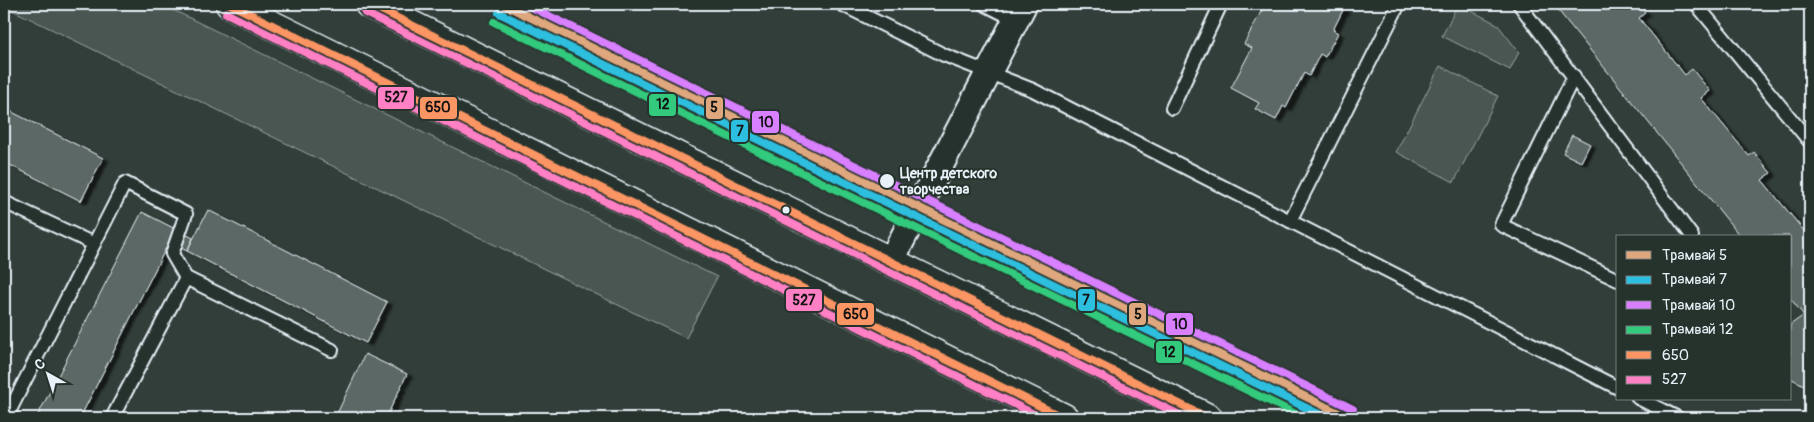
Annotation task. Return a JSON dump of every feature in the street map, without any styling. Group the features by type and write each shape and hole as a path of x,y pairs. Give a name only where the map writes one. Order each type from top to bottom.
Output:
{"highway":[{"path":"230,4 1064,418"},
{"path":"369,4 1208,418"}],"street":[{"path":"891,261 1020,12"}],"lane":[{"path":"841,4 944,55 1033,90 1616,387"},
{"path":"984,4 1020,12"},
{"path":"1172,108 1221,4"},
{"path":"1290,221 1399,4"},
{"path":"1519,4 1691,235"},
{"path":"1696,4 1810,142"},
{"path":"1574,76 1501,225 1616,279"},
{"path":"6,418 125,183 186,214 172,254 186,278 332,350"},
{"path":"4,202 94,244"},
{"path":"112,418 186,278"},
{"path":"1653,402 1678,418"}],"shaded area":[{"path":"4,4 161,4 717,277 686,338 4,6"},
{"path":"1458,4 1497,24 1519,52 1510,70 1442,36"},
{"path":"1440,66 1498,96 1454,182 1396,152"}],"building":[{"path":"1265,4 1340,4 1345,6 1333,30 1338,33 1325,57 1320,54 1309,76 1304,73 1286,108 1283,106 1276,120 1255,109 1259,103 1231,88 1252,48 1244,44"},
{"path":"1553,4 1638,4 1645,13 1639,18 1685,75 1692,69 1710,91 1701,98 1749,156 1754,152 1771,173 1762,180 1805,232 1810,228 1810,323 1792,300 1792,235 1739,235"},
{"path":"4,108 103,158 81,201 4,162"},
{"path":"1572,135 1590,144 1581,162 1563,153"},
{"path":"208,210 387,302 366,343 187,251"},
{"path":"142,212 193,238 187,251 169,242 80,418 44,418 38,415"},
{"path":"1804,315 1810,323 1810,388 1792,379 1792,324"},
{"path":"365,354 407,374 386,418 335,418"}],"tram line":[{"name":"5","path":"503,4 1349,418"},
{"name":"10","path":"525,4 1353,409"},
{"name":"7","path":"499,13 1327,418"},
{"name":"12","path":"494,22 1304,418"}],"transit line":[{"name":"650","path":"230,4 1064,418"},
{"name":"650","path":"369,4 1208,418"},
{"name":"527","path":"226,13 1042,418"},
{"name":"527","path":"365,13 1186,418"}],"place":[{"name":"Центр детского творчества","path":"887,181"}]}
